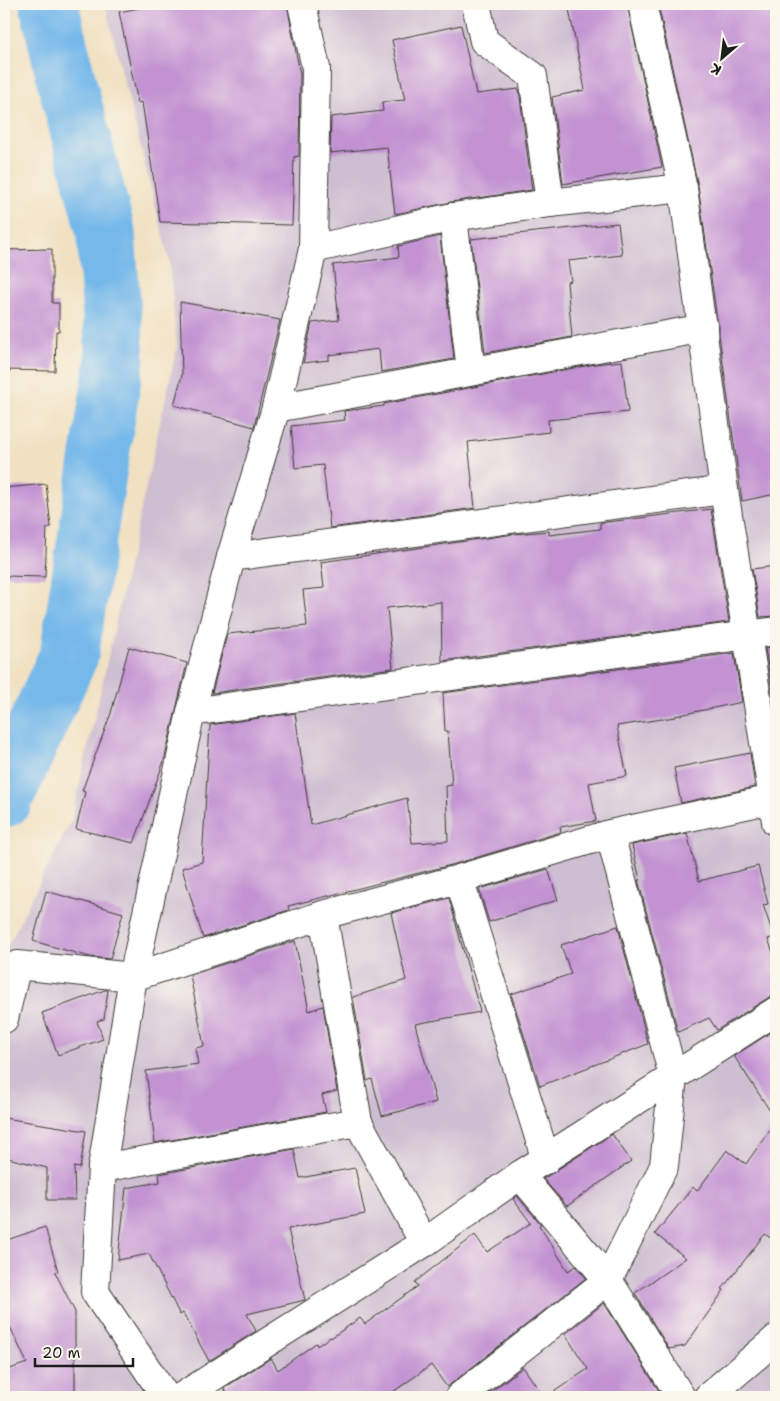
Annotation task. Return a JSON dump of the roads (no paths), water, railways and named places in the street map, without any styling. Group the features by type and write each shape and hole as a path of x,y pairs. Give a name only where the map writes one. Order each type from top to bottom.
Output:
{"street":[{"path":"166,1397 95,1292 102,1168 133,977 191,712 231,557 276,408 313,249 316,68 302,4"},
{"path":"476,4 484,41 533,76 550,203"},
{"path":"4,1020 10,959 133,977 323,915 459,879 610,834 775,811 724,490 704,328 683,188 642,4"},
{"path":"313,249 453,217 550,203 683,188"},
{"path":"453,217 471,371"},
{"path":"276,408 704,328"},
{"path":"231,557 724,490"},
{"path":"191,712 776,631"},
{"path":"459,1397 608,1280 664,1166 673,1076 610,834"},
{"path":"459,879 546,1160"},
{"path":"323,915 358,1122 424,1243"},
{"path":"181,1397 424,1243 520,1175 776,1011"},
{"path":"102,1168 358,1122"},
{"path":"520,1175 608,1280 681,1397"},
{"path":"708,1397 776,1339"}],"waterway":[{"path":"4,798 69,655 115,358 106,233 66,79 49,4"}]}
